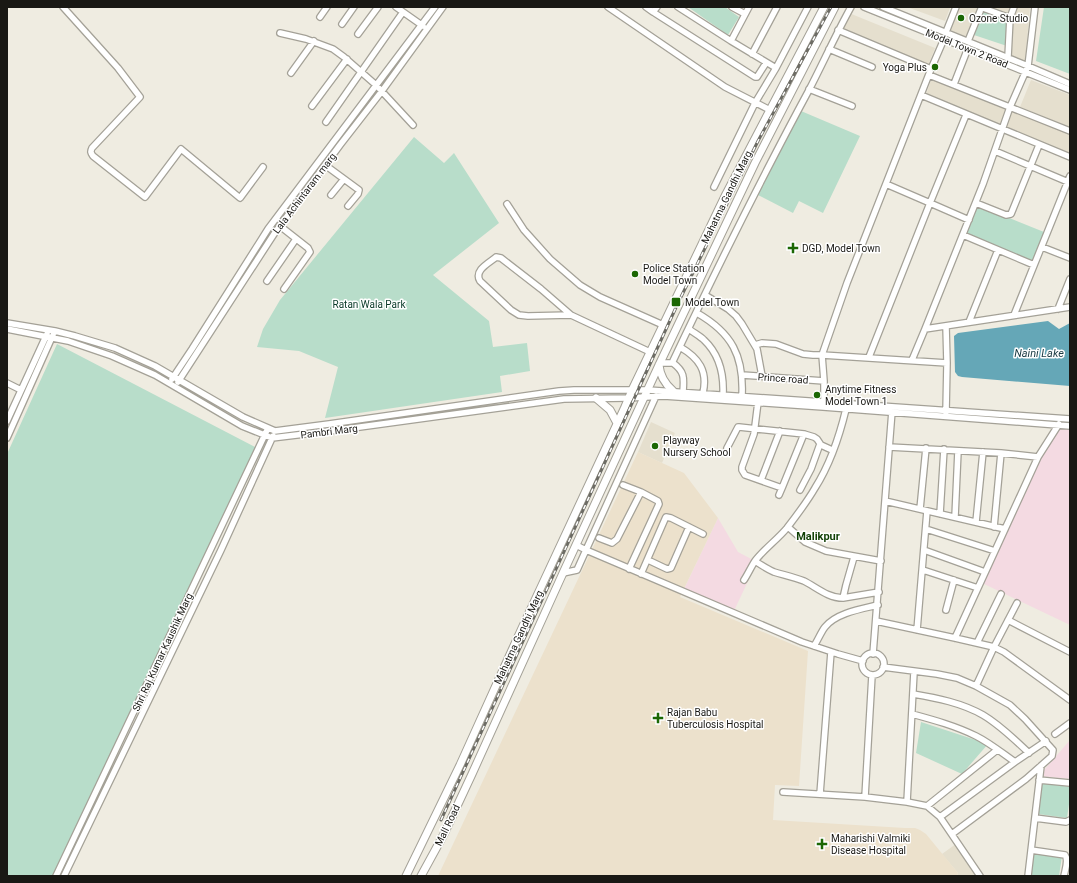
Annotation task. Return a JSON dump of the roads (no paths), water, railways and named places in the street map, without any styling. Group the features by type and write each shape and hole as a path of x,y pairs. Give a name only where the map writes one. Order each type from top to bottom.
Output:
{"main road":[{"name":"Mahatma Gandhi Marg","path":"406,876 460,765 628,398 726,194 824,7"},
{"name":"Mahatma Gandhi Marg","path":"472,774 659,364 755,163 835,7"},
{"path":"659,364 663,380 673,391"},
{"path":"596,398 610,410 617,423"},
{"name":"Mall Road","path":"422,875 444,834 472,774"},
{"path":"410,868 422,875"}],"street":[{"path":"63,7 118,68 140,97 92,148 91,151 93,156 117,176 145,197 181,148 240,198 263,167"},
{"path":"320,17 326,7"},
{"path":"342,24 354,7"},
{"path":"358,34 378,7"},
{"path":"396,7 427,28"},
{"name":"Lala Achintaram marg","path":"169,383 268,229 435,7"},
{"name":"Lala Achintaram marg","path":"175,386 280,226 382,91 443,7"},
{"path":"646,7 655,10 754,77 757,77 766,63"},
{"path":"678,7 776,68"},
{"path":"732,7 745,14"},
{"path":"731,41 749,7"},
{"path":"752,54 777,7"},
{"path":"714,187 755,104 808,7"},
{"path":"673,363 730,244 851,7"},
{"name":"Model Town 2 Road","path":"864,7 1070,90"},
{"name":"Model Town 2 Road","path":"883,7 1008,57 1070,84"},
{"path":"946,32 956,7"},
{"path":"1008,57 1010,18 1014,7"},
{"path":"912,360 976,203 1010,107 1026,72 1035,7"},
{"path":"609,8 725,87 755,104 770,110"},
{"path":"968,41 981,9 983,8 1010,18"},
{"path":"326,122 403,12"},
{"path":"838,30 954,84 1070,131"},
{"path":"280,32 314,41 333,49 347,59 376,85 413,125"},
{"path":"824,402 822,355 847,283 944,39"},
{"path":"291,73 314,41"},
{"path":"954,84 968,48"},
{"path":"829,49 872,67"},
{"path":"312,106 347,59"},
{"path":"809,89 852,106"},
{"path":"921,96 1070,157"},
{"path":"869,357 966,115"},
{"path":"976,203 1009,216 1039,145"},
{"path":"995,151 1068,182"},
{"path":"325,165 359,190 358,194 348,206"},
{"path":"1014,315 1070,176"},
{"path":"331,194 344,179"},
{"path":"886,184 969,220"},
{"path":"507,204 524,230 550,259 580,285 600,297 663,325"},
{"path":"280,226 308,248 310,252 284,289"},
{"path":"963,235 1034,265"},
{"path":"267,281 296,239"},
{"path":"1042,247 1070,258"},
{"path":"969,322 998,250"},
{"path":"571,315 519,315 511,310 480,281 478,275 480,270 494,258 501,258 541,289 571,315 650,352"},
{"path":"1058,309 1070,279"},
{"path":"705,295 728,309 736,316 755,345 762,376"},
{"path":"925,329 1070,307"},
{"path":"697,313 719,328 734,348 739,360 742,374 742,396"},
{"path":"7,323 75,336 114,348 155,366 243,417 275,431"},
{"path":"946,326 946,417"},
{"name":"Pambri Marg","path":"7,329 68,341 112,356 155,375 242,426 272,438 564,399 656,396 690,397 846,409 892,410"},
{"path":"689,329 704,340 715,354 722,373 723,395"},
{"path":"7,421 52,331"},
{"path":"7,438 9,430 49,337"},
{"path":"755,345 770,343 776,344 813,356 869,357 947,363"},
{"path":"680,347 689,352 700,364 705,380 703,394"},
{"path":"659,364 673,363 681,370 684,383 683,392"},
{"name":"Prince road","path":"742,374 824,381"},
{"path":"7,383 22,390"},
{"name":"Pambri Marg","path":"275,431 574,390 673,391 824,402 892,410"},
{"path":"563,573 577,570 656,396"},
{"path":"758,402 754,434 742,470 745,475 782,488"},
{"path":"434,409 435,416"},
{"path":"744,580 755,561 788,527 816,487 843,423 846,409"},
{"path":"892,410 946,410 1070,419"},
{"path":"892,410 946,417 1070,426"},
{"path":"873,654 892,410"},
{"path":"955,638 1038,457 1062,418"},
{"path":"726,448 738,427 741,426 804,434 814,437 820,444 832,450"},
{"name":"Shri Raj Kumar Kaushik Marg","path":"56,876 266,436 268,428"},
{"name":"Shri Raj Kumar Kaushik Marg","path":"64,876 194,605 275,431"},
{"path":"761,480 780,431"},
{"path":"779,494 804,434"},
{"path":"800,490 811,469 820,444"},
{"path":"889,446 1001,453 1038,457"},
{"path":"920,509 926,448"},
{"path":"940,514 944,449"},
{"path":"955,517 958,451"},
{"path":"976,522 983,452"},
{"path":"994,527 1001,453"},
{"path":"623,485 641,492 658,501 659,504 629,568"},
{"path":"599,538 612,543 617,539 641,492"},
{"path":"885,501 1005,529"},
{"path":"917,630 927,511"},
{"path":"641,574 666,517 703,534"},
{"path":"648,560 667,569 671,568 689,527"},
{"path":"788,527 805,542 826,551 881,561"},
{"path":"926,529 995,551"},
{"path":"576,545 802,642 862,661"},
{"path":"924,550 985,572"},
{"path":"843,598 854,557"},
{"path":"755,561 773,571 804,582 832,597 843,598 879,592"},
{"path":"922,570 978,588"},
{"path":"946,610 954,580"},
{"path":"977,643 1001,594"},
{"path":"186,601 194,605"},
{"path":"976,686 1017,603"},
{"path":"814,646 826,626 834,620 843,615 878,605"},
{"path":"1008,620 1070,652"},
{"path":"876,621 994,647 1004,652 1070,700"},
{"path":"820,794 831,652"},
{"path":"869,654 878,655 882,658 883,663 881,672 872,675 868,674 862,666 862,661 869,654"},
{"path":"883,667 937,674 956,678 976,686 1010,705 1053,750 1052,756 1026,779 952,834"},
{"path":"907,802 914,672"},
{"path":"865,797 872,675"},
{"path":"913,694 945,700 983,715 1002,728 1029,753"},
{"path":"912,714 954,726 977,737 1015,762"},
{"path":"1055,734 1070,723"},
{"path":"940,817 1046,741"},
{"path":"928,806 997,750"},
{"path":"111,760 118,764"},
{"path":"1028,876 1041,766"},
{"path":"1040,780 1070,783"},
{"path":"783,792 865,797 928,806 940,817 980,876"},
{"path":"1035,818 1066,822 1070,820"},
{"path":"1031,850 1065,855 1067,860 1064,876"}],"water":[{"name":"Naini Lake","path":"1048,321 1059,329 1070,323 1070,386 962,377 958,376 955,372 954,336 958,333"}],"railway":[{"path":"441,820 678,303 758,141 831,7"}],"place":[{"name":"Ozone Studio","path":"961,18"},
{"name":"Yoga Plus","path":"935,67"},
{"name":"DGD, Model Town","path":"793,248"},
{"name":"Police Station Model Town","path":"635,274"},
{"name":"Model Town","path":"676,302"},
{"name":"Anytime Fitness Model Town 1","path":"817,395"},
{"name":"Playway Nursery School","path":"655,446"},
{"name":"Rajan Babu Tuberculosis Hospital","path":"658,718"},
{"name":"Maharishi Valmiki Disease Hospital","path":"822,844"}],"district":[{"name":"Malikpur","path":"818,536"}],"park label":[{"name":"Ratan Wala Park","path":"369,304"}]}
